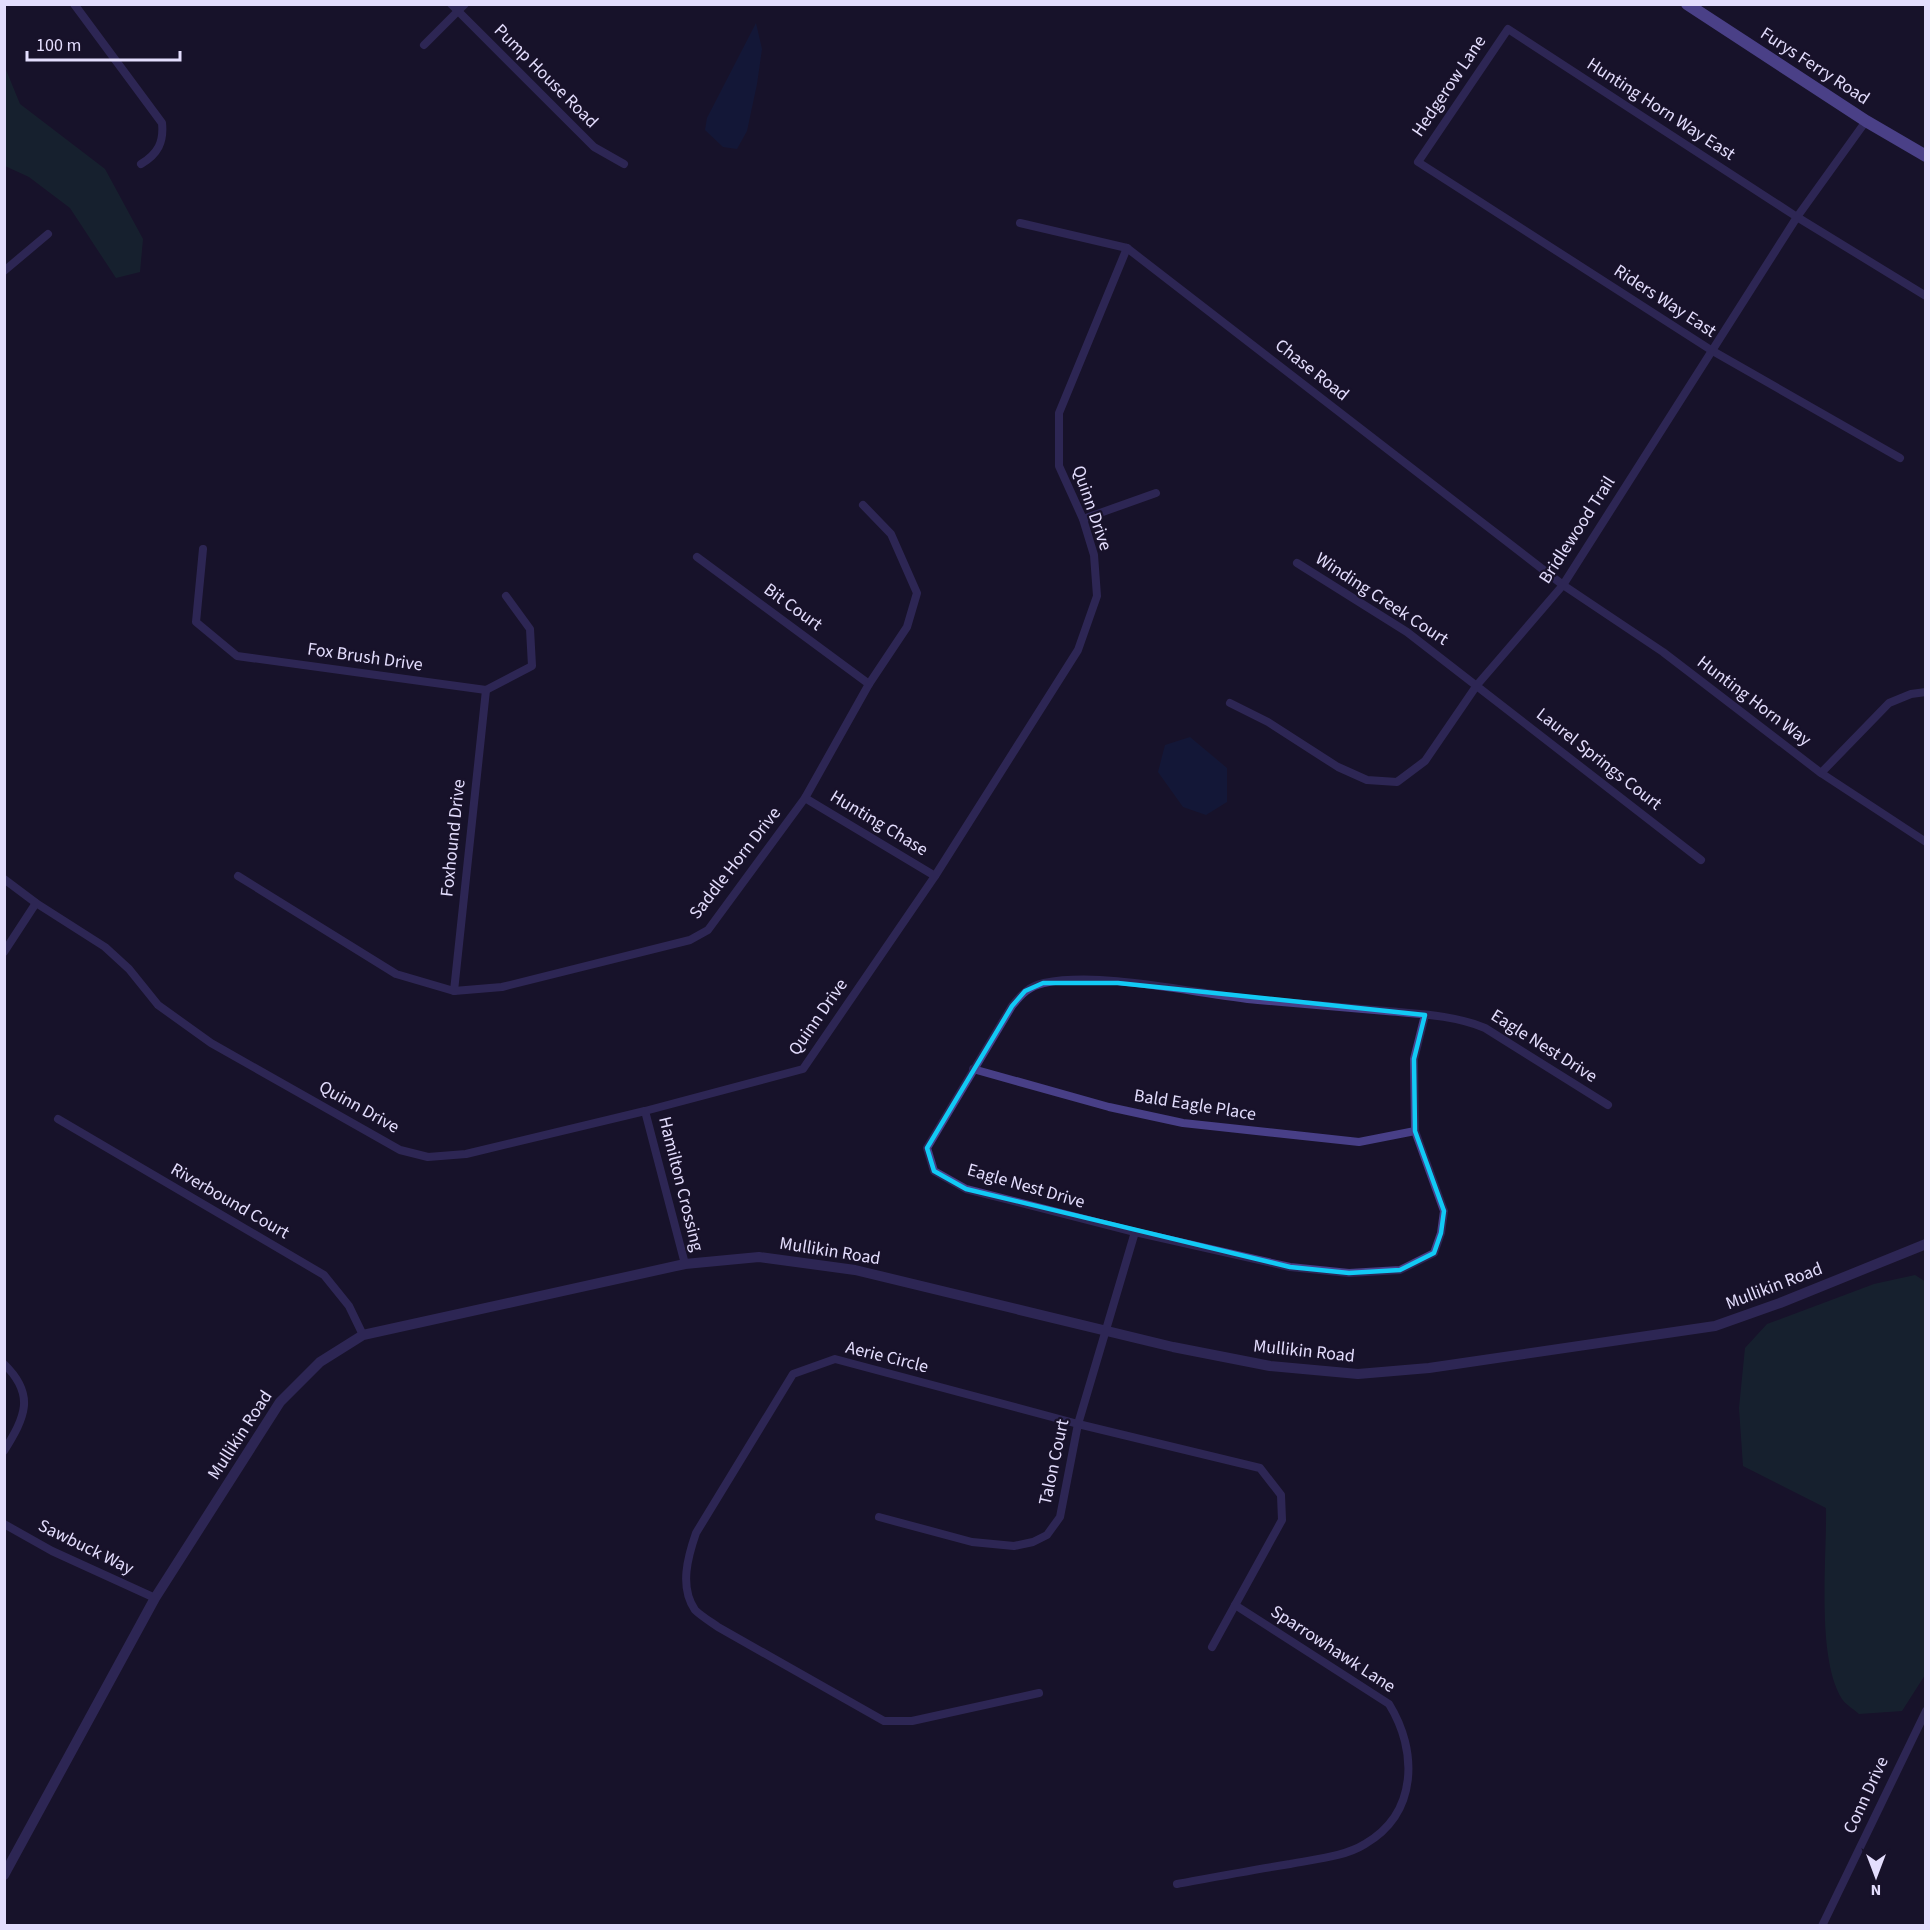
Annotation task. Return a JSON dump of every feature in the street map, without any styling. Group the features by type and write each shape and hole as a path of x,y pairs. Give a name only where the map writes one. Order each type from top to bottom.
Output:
{"main road":[{"name":"Furys Ferry Road","path":"1687,4 1866,121 1926,156"}],"street":[{"path":"74,4 162,123 161,144 156,153 141,164"},
{"name":"Pump House Road","path":"451,4 594,147 624,164"},
{"path":"424,45 465,4"},
{"name":"Hedgerow Lane","path":"1418,162 1508,29"},
{"name":"Hunting Horn Way East","path":"1508,29 1797,217 1926,296"},
{"name":"Bridlewood Trail","path":"1230,703 1268,722 1338,767 1367,780 1397,782 1425,761 1476,685 1563,585 1797,217 1866,121"},
{"name":"Riders Way East","path":"1418,162 1712,350 1900,459"},
{"name":"Chase Road","path":"1020,223 1127,249 1563,585"},
{"path":"4,271 48,234"},
{"name":"Quinn Drive","path":"4,879 36,903 105,947 129,969 159,1005 211,1043 400,1150 428,1157 466,1154 645,1112 803,1069 935,876 1078,650 1097,596 1094,555 1083,519 1059,466 1059,413 1127,249"},
{"path":"1083,519 1156,493"},
{"name":"Saddle Horn Drive","path":"238,876 396,974 454,991 502,987 690,940 708,930 805,798 869,684 907,627 917,593 891,534 863,505"},
{"name":"Fox Brush Drive","path":"204,549 196,622 237,656 486,690"},
{"name":"Bit Court","path":"697,557 869,684"},
{"name":"Winding Creek Court","path":"1297,563 1407,632 1476,685"},
{"name":"Hunting Horn Way","path":"1563,585 1663,652 1821,773 1926,843"},
{"path":"486,690 532,666 530,629 506,596"},
{"name":"Laurel Springs Court","path":"1476,685 1701,860"},
{"name":"Foxhound Drive","path":"454,991 486,690"},
{"path":"1821,773 1889,703 1911,694 1926,692"},
{"name":"Hunting Chase","path":"805,798 935,876"},
{"path":"4,952 36,903"},
{"name":"Eagle Nest Drive","path":"1425,1015 1414,1059 1415,1131 1444,1211 1441,1233 1434,1253 1400,1270 1348,1273 1290,1267 1135,1232 966,1189 934,1171 927,1148 973,1069 1025,991 1043,983 1076,980 1256,1000 1425,1015 1467,1020 1485,1028 1608,1105"},
{"name":"Bald Eagle Place","path":"973,1069 1109,1107 1183,1123 1359,1142 1415,1131"},
{"name":"Hamilton Crossing","path":"645,1112 685,1264"},
{"name":"Riverbound Court","path":"58,1119 324,1275 349,1306 363,1335"},
{"name":"Talon Court","path":"879,1517 972,1542 1014,1546 1033,1542 1047,1534 1060,1517 1078,1424 1135,1232"},
{"name":"Mullikin Road","path":"4,1875 155,1598 279,1402 320,1362 363,1335 685,1264 759,1257 855,1270 1173,1347 1290,1368 1358,1374 1429,1368 1715,1326 1780,1303 1926,1244"},
{"name":"Aerie Circle","path":"1039,1694 912,1721 884,1721 718,1627 695,1609 687,1585 686,1560 696,1533 793,1374 835,1359 1078,1424 1260,1468 1281,1495 1282,1520 1212,1647"},
{"path":"4,1364 18,1377 26,1402 20,1426 4,1450"},
{"name":"Sawbuck Way","path":"4,1524 52,1551 155,1598"},
{"name":"Sparrowhawk Lane","path":"1177,1884 1337,1855 1365,1844 1390,1823 1405,1797 1411,1771 1402,1724 1389,1704 1235,1605"},
{"name":"Conn Drive","path":"1822,1926 1926,1711"}],"highlighted area":[{"path":"1043,983 1118,983 1425,1015 1414,1059 1415,1131 1444,1211 1441,1233 1434,1253 1400,1270 1349,1273 1290,1267 966,1189 934,1171 927,1148 1012,1006 1025,991"}],"green space":[{"path":"4,65 20,104 105,169 143,239 140,272 116,278 70,208 29,177 5,166"},
{"path":"1915,1275 1926,1282 1925,1675 1902,1711 1859,1714 1842,1699 1834,1681 1829,1659 1825,1607 1826,1508 1743,1466 1739,1408 1745,1348 1767,1324 1874,1284"}],"water":[{"path":"756,23 762,49 747,131 737,149 723,147 705,130 707,118"},
{"path":"1190,737 1227,768 1227,802 1206,815 1183,807 1158,772 1165,745"}]}
